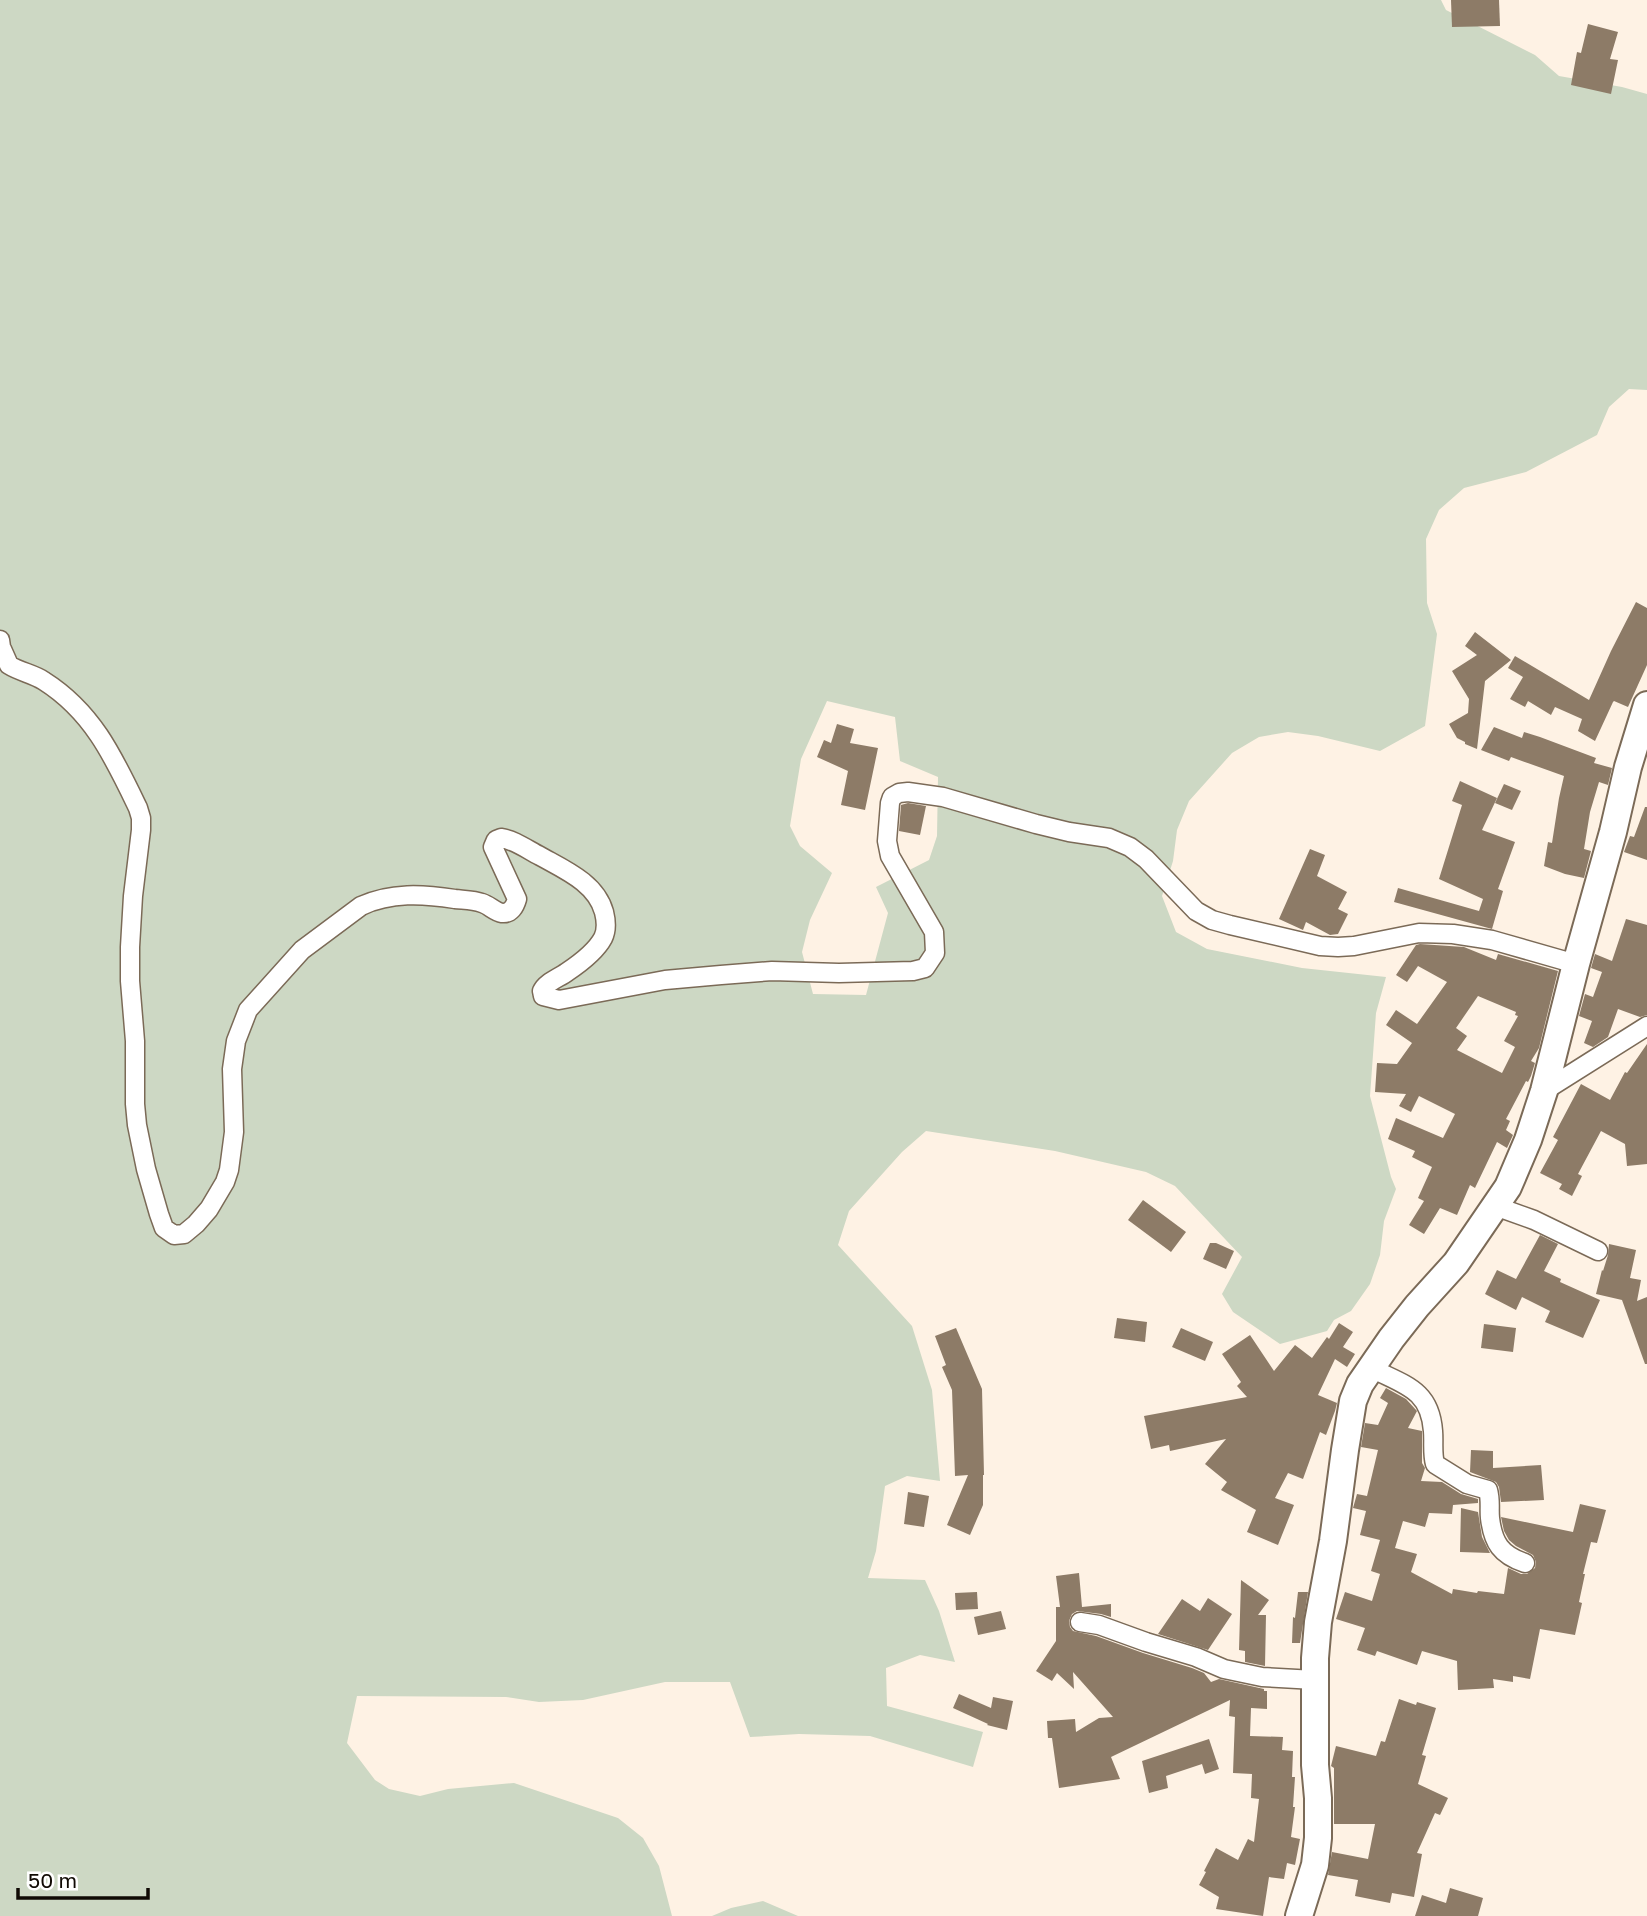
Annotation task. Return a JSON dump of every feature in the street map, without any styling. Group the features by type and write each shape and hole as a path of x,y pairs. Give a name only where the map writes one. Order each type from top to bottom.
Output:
{"main road":[{"path":"1298,1916 1315,1865 1318,1838 1315,1658 1318,1622 1338,1509 1350,1416 1360,1384 1411,1314 1456,1263 1507,1187 1528,1140 1544,1091 1576,964 1614,832 1628,767 1647,705"}],"street":[{"path":"0,640 9,665 42,679 87,716 111,751 141,818 130,947 135,1104 146,1169 159,1214 164,1228 174,1235 184,1234 209,1209 219,1196 229,1170 234,1132 232,1069 236,1041 248,1010 302,950 361,906 372,901 386,897 439,897 483,903 500,912 513,909 517,899 492,848 496,840 501,838 560,867 589,886 602,906 606,921 602,940 571,970 545,985 542,991 543,996 559,1000 665,980 721,975 772,971 900,972 925,968 935,953 934,932 890,856 887,841 892,797 908,792 943,797 1069,832 1109,838 1146,859 1196,911 1212,920 1230,925 1320,946 1338,947 1419,933 1453,934 1492,940 1576,964"},
{"path":"1544,1091 1647,1026"},
{"path":"1495,1206 1534,1220 1598,1251"},
{"path":"1371,1368 1423,1397 1433,1429 1435,1464 1467,1484 1488,1490 1490,1519 1498,1547 1510,1558 1525,1563"},
{"path":"1080,1622 1099,1625 1224,1669 1262,1676 1315,1679"}],"green space":[{"path":"0,0 1441,0 1446,10 1535,55 1559,76 1647,94 1647,390 1629,389 1609,407 1597,435 1526,472 1464,488 1439,510 1426,539 1427,603 1437,634 1425,726 1380,751 1318,736 1288,732 1259,737 1232,753 1189,801 1177,830 1173,861 1162,896 1176,932 1207,949 1302,968 1386,977 1376,1013 1370,1096 1396,1189 1384,1221 1380,1255 1370,1284 1351,1311 1334,1320 1327,1331 1280,1344 1233,1312 1222,1294 1242,1257 1175,1186 1146,1172 1055,1151 926,1131 902,1152 849,1211 838,1245 912,1326 932,1390 940,1481 907,1476 885,1486 876,1551 868,1578 925,1580 939,1611 955,1662 920,1655 886,1668 887,1706 983,1732 973,1767 870,1736 799,1734 750,1737 730,1682 665,1682 583,1700 539,1702 506,1697 357,1696 347,1743 375,1780 389,1789 420,1796 448,1789 514,1783 618,1818 643,1838 659,1866 672,1916 0,1916","holes":["827,701 895,717 900,761 938,777 937,836 929,860 876,887 888,913 866,995 813,994 802,952 810,920 832,873 800,846 790,826 801,759"]},
{"path":"763,1901 798,1916 712,1916 731,1908"}],"building":[{"path":"1451,0 1499,0 1500,26 1452,27"},
{"path":"1588,24 1618,32 1610,59 1618,60 1611,94 1571,85 1577,52 1581,53"},
{"path":"1636,602 1647,608 1647,665 1628,707 1613,702 1595,741 1578,731 1582,719 1555,707 1551,715 1528,701 1525,707 1510,699 1523,677 1508,668 1515,656 1589,700"},
{"path":"1475,632 1511,660 1485,681 1477,749 1457,738 1449,724 1468,713 1469,699 1452,671 1477,655 1465,646"},
{"path":"837,724 854,729 850,743 878,748 865,810 841,805 848,771 817,757 824,740 831,743"},
{"path":"1494,727 1522,738 1524,732 1540,737 1596,758 1594,763 1612,768 1608,785 1599,782 1590,812 1584,849 1591,851 1584,878 1544,866 1548,842 1552,843 1564,776 1511,757 1509,761 1481,750"},
{"path":"1460,781 1497,798 1482,830 1515,842 1498,889 1503,891 1492,929 1394,902 1398,888 1479,911 1483,899 1439,879 1462,805 1452,801"},
{"path":"1504,784 1521,791 1512,810 1495,803"},
{"path":"908,803 926,806 920,835 899,831 901,805"},
{"path":"1645,807 1647,860 1624,852 1630,836 1634,837"},
{"path":"1310,849 1325,855 1317,876 1347,892 1338,909 1348,914 1338,934 1330,935 1306,922 1303,930 1279,919"},
{"path":"1626,919 1647,925 1647,1015 1640,1017 1618,1009 1608,1037 1593,1047 1584,1043 1592,1021 1579,1016 1585,994 1593,997 1602,972 1591,968 1595,954 1612,961"},
{"path":"1416,945 1464,947 1496,960 1498,954 1558,971 1539,1048 1531,1061 1535,1063 1531,1076 1506,1119 1510,1121 1506,1130 1513,1135 1507,1148 1497,1142 1475,1188 1470,1185 1457,1215 1440,1208 1424,1234 1409,1225 1424,1201 1418,1198 1432,1167 1412,1157 1415,1151 1388,1139 1396,1118 1443,1138 1455,1114 1419,1096 1411,1112 1399,1106 1406,1094 1375,1092 1377,1063 1397,1064 1412,1043 1386,1025 1396,1010 1417,1024 1447,982 1418,966 1407,982 1396,975","holes":["1478,996 1516,1012 1515,1015 1518,1016 1504,1041 1515,1047 1502,1073 1457,1050 1467,1036 1456,1028"]},
{"path":"1647,1044 1647,1164 1627,1166 1625,1144 1601,1131 1578,1174 1582,1176 1572,1196 1559,1189 1562,1184 1540,1173 1558,1140 1553,1137 1581,1084 1610,1100 1625,1072 1627,1073"},
{"path":"1143,1200 1186,1232 1171,1252 1128,1220"},
{"path":"1540,1235 1558,1244 1544,1271 1561,1279 1560,1282 1600,1300 1583,1338 1545,1322 1550,1311 1522,1297 1516,1310 1485,1294 1497,1270 1516,1279"},
{"path":"1210,1243 1234,1251 1226,1269 1203,1259"},
{"path":"1609,1244 1636,1250 1630,1278 1641,1280 1637,1301 1647,1297 1647,1364 1622,1300 1596,1294"},
{"path":"1117,1318 1147,1322 1145,1342 1114,1338"},
{"path":"1339,1323 1353,1332 1343,1347 1355,1354 1347,1367 1335,1359 1318,1395 1337,1403 1326,1435 1320,1432 1303,1479 1288,1473 1275,1498 1294,1505 1278,1545 1247,1532 1256,1510 1221,1490 1227,1482 1205,1464 1226,1439 1170,1451 1169,1445 1151,1449 1144,1416 1247,1397 1237,1386 1241,1382 1222,1354 1250,1335 1274,1371 1295,1345 1312,1358"},
{"path":"1484,1324 1516,1328 1513,1352 1481,1348"},
{"path":"956,1328 982,1389 983,1505 970,1535 947,1525 968,1475 955,1476 952,1390 942,1367 946,1365 935,1336"},
{"path":"1181,1328 1213,1342 1205,1361 1172,1347"},
{"path":"1386,1388 1406,1399 1417,1411 1408,1428 1422,1431 1422,1463 1425,1468 1421,1481 1442,1482 1461,1494 1478,1499 1478,1503 1453,1505 1452,1514 1429,1513 1425,1527 1403,1521 1395,1548 1417,1554 1411,1572 1452,1594 1453,1589 1504,1594 1508,1568 1527,1574 1535,1568 1536,1562 1533,1555 1509,1540 1501,1517 1573,1532 1580,1504 1606,1510 1597,1543 1591,1542 1583,1574 1579,1602 1582,1603 1575,1635 1540,1629 1530,1679 1513,1676 1513,1682 1493,1679 1494,1688 1458,1690 1457,1661 1422,1651 1417,1665 1377,1651 1375,1656 1357,1650 1365,1628 1336,1619 1345,1592 1372,1601 1380,1574 1371,1571 1380,1540 1360,1535 1366,1511 1353,1508 1357,1494 1367,1496 1378,1450 1361,1447 1365,1423 1378,1425 1388,1403 1380,1398"},
{"path":"1471,1450 1493,1451 1493,1468 1541,1465 1544,1500 1501,1502 1496,1482 1470,1472"},
{"path":"908,1492 929,1496 924,1527 904,1524"},
{"path":"1461,1508 1478,1512 1482,1537 1490,1553 1460,1552"},
{"path":"1079,1573 1082,1607 1111,1604 1111,1617 1077,1611 1069,1621 1073,1631 1192,1668 1204,1673 1211,1682 1219,1679 1267,1691 1267,1709 1251,1708 1250,1736 1283,1737 1282,1750 1293,1751 1295,1807 1291,1837 1300,1839 1295,1865 1287,1863 1284,1879 1269,1877 1263,1916 1216,1909 1219,1897 1199,1885 1216,1848 1238,1860 1248,1839 1254,1842 1259,1799 1251,1798 1252,1774 1233,1773 1235,1717 1229,1716 1230,1700 1111,1757 1120,1779 1059,1788 1047,1721 1075,1719 1076,1732 1099,1718 1113,1717 1073,1672 1074,1689 1057,1673 1052,1681 1036,1671 1056,1641 1056,1607 1060,1607 1056,1576"},
{"path":"1241,1580 1269,1600 1258,1615 1266,1615 1265,1666 1245,1662 1245,1651 1239,1650"},
{"path":"977,1592 978,1609 956,1610 955,1593"},
{"path":"1298,1592 1308,1592 1300,1643 1292,1643 1293,1617 1295,1618"},
{"path":"1208,1598 1232,1614 1208,1650 1158,1634 1182,1599 1200,1611"},
{"path":"1001,1611 1006,1629 978,1635 974,1617"},
{"path":"959,1694 991,1708 993,1697 1013,1701 1007,1730 987,1725 953,1708"},
{"path":"1399,1699 1436,1708 1422,1755 1426,1756 1418,1784 1448,1798 1440,1815 1435,1813 1417,1853 1422,1854 1414,1897 1392,1893 1390,1903 1355,1896 1358,1880 1328,1875 1332,1852 1368,1859 1375,1824 1334,1824 1334,1768 1331,1766 1336,1746 1376,1756 1381,1741 1385,1742"},
{"path":"1209,1739 1219,1769 1205,1774 1202,1764 1166,1776 1168,1788 1149,1793 1142,1761"},
{"path":"1450,1888 1483,1898 1478,1916 1415,1916 1422,1895 1446,1903"}]}
